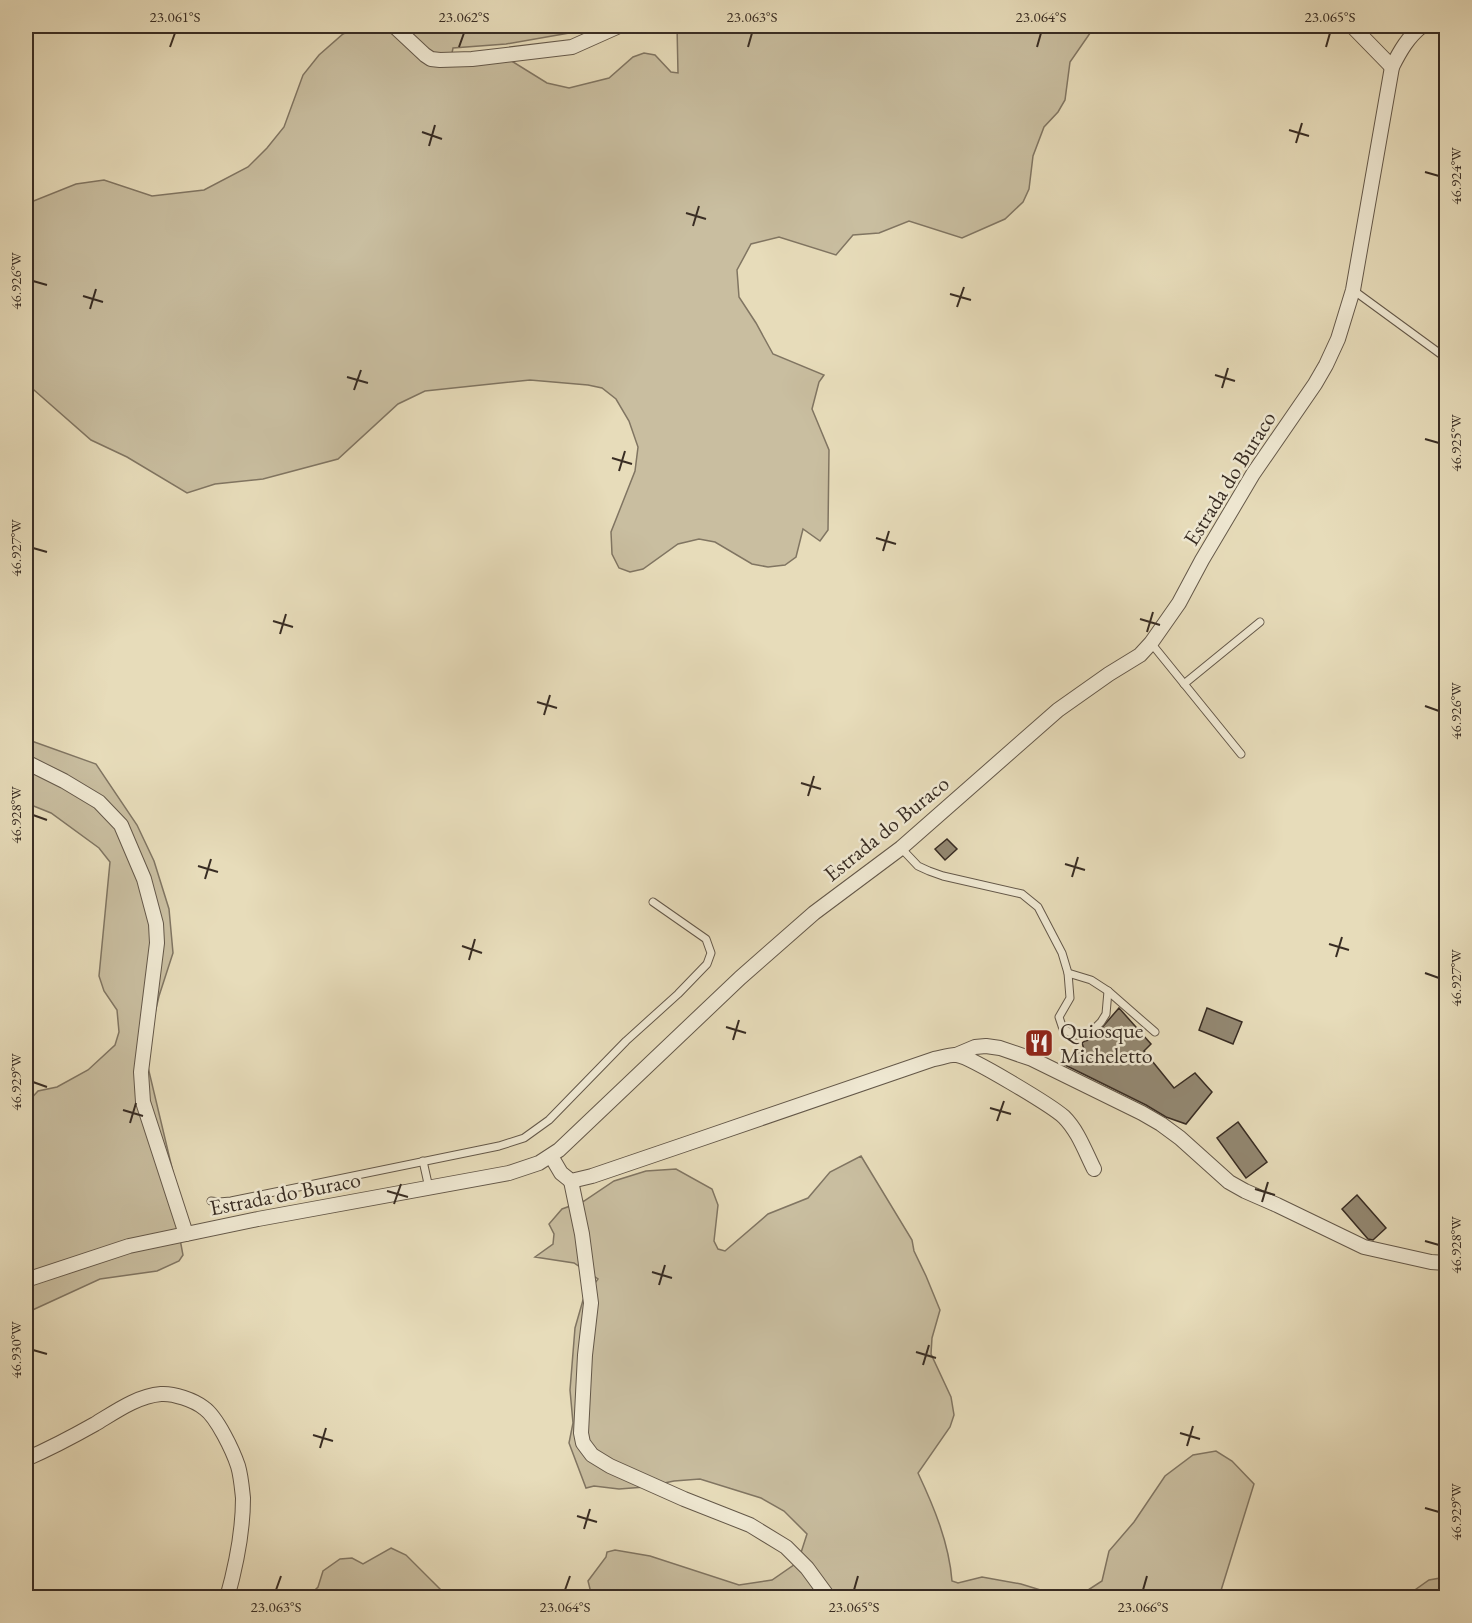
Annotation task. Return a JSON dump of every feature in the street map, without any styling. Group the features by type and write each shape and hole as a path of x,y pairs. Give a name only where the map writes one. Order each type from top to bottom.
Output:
{"street":[{"path":"394,26 425,55 431,59 440,60 472,59 572,47 619,26"},
{"path":"1352,26 1392,67"},
{"name":"Estrada do Buraco","path":"26,1280 129,1246 258,1219 509,1173 539,1163 559,1150 740,978 814,913 900,848 1058,710 1140,655 1179,603 1254,474 1315,384 1338,339 1353,290 1392,67 1403,46 1422,26"},
{"path":"26,762 64,780 99,802 122,825 144,879 156,924 157,943 141,1072 142,1102 186,1234"},
{"path":"571,1181 934,1059 986,1046 1000,1048 1032,1059 1161,1124 1229,1182 1245,1191 1364,1247 1446,1263"},
{"path":"956,1055 1009,1082 1052,1108 1075,1131 1094,1169"},
{"path":"551,1155 561,1173 571,1181 582,1234 591,1303 585,1355 581,1432 584,1443 592,1455 610,1466 750,1525 786,1546 807,1568 829,1598"},
{"path":"26,1459 54,1447 145,1397 163,1394 178,1395 204,1408 217,1422 238,1468 243,1497 241,1529 227,1598"}],"lane":[{"path":"1353,290 1446,358"},
{"path":"1184,684 1260,622"},
{"path":"1151,643 1241,754"},
{"path":"900,848 918,866 929,871 1022,894 1038,907 1062,953 1068,973 1070,998 1059,1017 1063,1029 1075,1035 1088,1035 1106,1014 1108,992"},
{"path":"211,1201 231,1202 499,1146 524,1138 549,1120 626,1041 707,964 711,953 705,939 653,902"},
{"path":"1068,973 1091,980 1155,1032"},
{"path":"423,1161 429,1188"}],"shaded area":[{"path":"359,26 597,26 592,29 506,44 453,48 452,53 510,60 547,83 569,88 609,78 633,57 644,53 655,55 671,72 678,73 677,26 1095,26 1070,62 1065,100 1058,112 1044,127 1033,156 1029,189 1023,202 1005,219 962,238 909,221 879,233 853,235 836,255 779,237 751,244 737,270 739,297 773,354 824,375 819,382 812,409 829,450 828,530 820,541 803,529 796,557 785,565 768,567 752,564 715,542 699,539 678,544 643,569 630,572 619,568 612,554 611,532 635,471 638,447 629,421 616,399 602,388 530,380 425,391 398,404 338,459 263,479 215,484 187,493 127,457 91,440 26,383 26,204 76,184 104,180 152,196 204,190 248,167 284,127 303,75 319,55 343,34"},
{"path":"26,739 96,764 137,825 154,861 169,909 173,953 159,996 148,1043 147,1063 173,1172 176,1218 183,1255 179,1261 157,1271 100,1279 26,1313 26,1104 38,1091 57,1087 88,1070 115,1045 119,1032 117,1010 104,991 99,976 110,862 99,848 51,813 26,803"},
{"path":"861,1156 912,1240 914,1251 940,1310 932,1338 931,1354 951,1397 954,1415 950,1427 918,1473 940,1526 948,1553 952,1581 958,1583 982,1577 1021,1584 1060,1596 1085,1592 1102,1581 1109,1551 1134,1522 1165,1476 1193,1455 1216,1451 1232,1461 1254,1484 1219,1597 592,1597 588,1581 606,1557 607,1552 615,1550 650,1556 739,1585 772,1580 798,1562 807,1534 784,1511 761,1498 700,1479 645,1487 619,1489 594,1486 586,1488 569,1443 573,1423 570,1390 575,1328 583,1300 598,1279 574,1263 535,1257 553,1244 554,1234 549,1224 562,1209 584,1201 614,1181 646,1171 676,1169 712,1189 718,1205 714,1241 718,1249 725,1251 768,1214 808,1198 830,1172"},
{"path":"391,1548 406,1555 448,1597 346,1598 344,1593 333,1597 308,1597 318,1587 323,1571 340,1559 352,1558 363,1564"},
{"path":"1446,1577 1446,1597 1405,1597 1429,1580"}],"building":[{"path":"947,839 957,849 945,860 935,849"},
{"path":"1119,1008 1151,1044 1144,1051 1174,1088 1195,1073 1212,1092 1186,1124 1166,1117 1065,1065 1084,1049 1082,1043 1092,1039"},
{"path":"1207,1008 1242,1022 1233,1044 1199,1030"},
{"name":"Quiosque Micheletto","path":"1041,1032 1051,1039 1047,1053 1041,1054 1027,1047 1030,1035"},
{"path":"1238,1122 1267,1162 1246,1178 1217,1138"},
{"path":"1357,1195 1386,1228 1373,1240 1368,1239 1342,1209"}],"place":[{"name":"Quiosque Micheletto","path":"1039,1043"}]}
